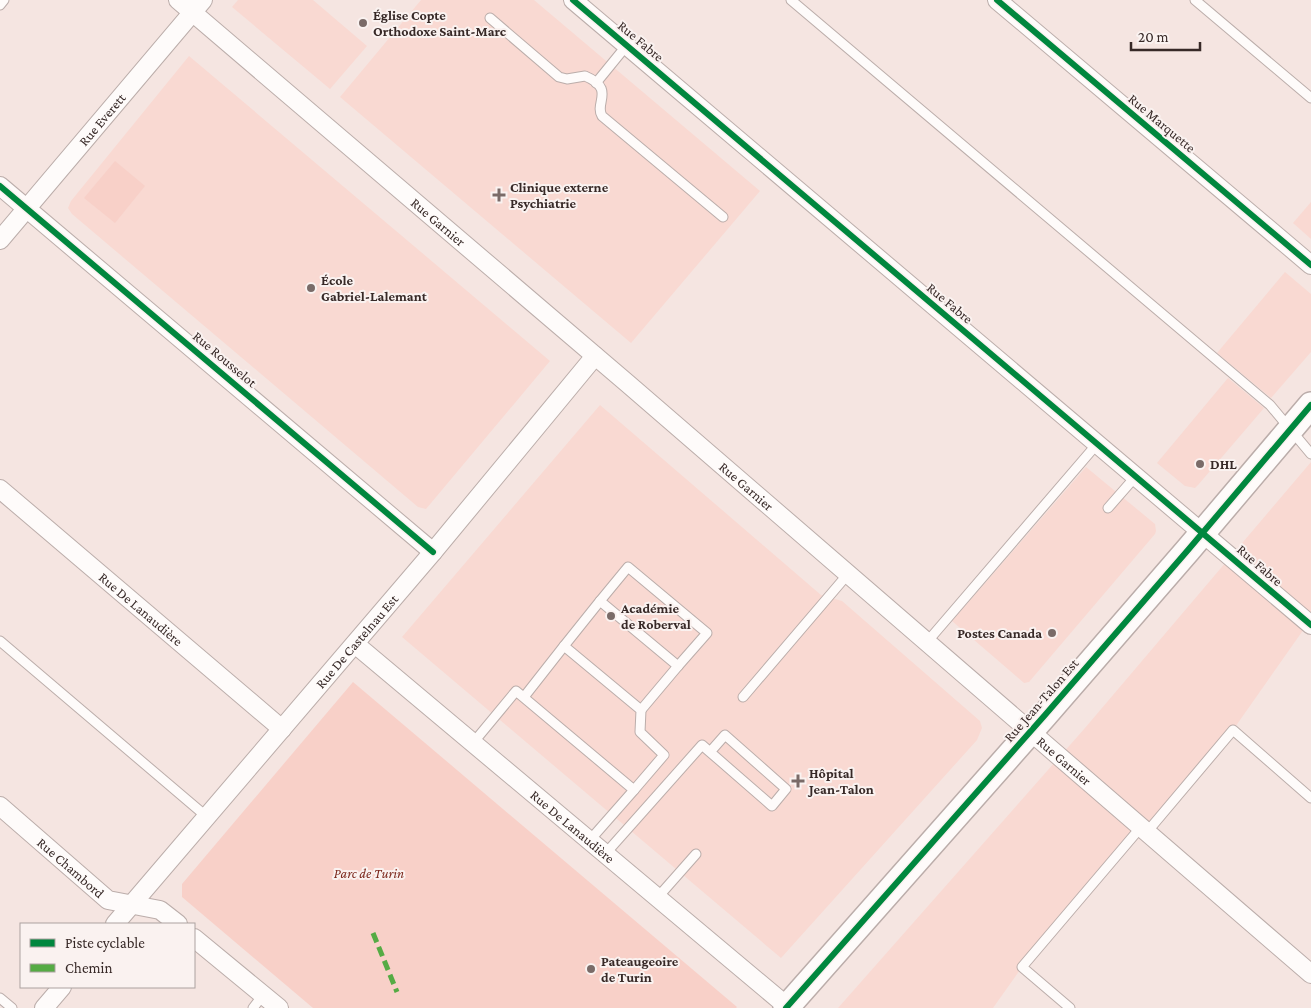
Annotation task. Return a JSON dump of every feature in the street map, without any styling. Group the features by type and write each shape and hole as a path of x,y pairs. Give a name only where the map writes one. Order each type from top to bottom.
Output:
{"main road":[{"name":"Rue Jean-Talon Est","path":"787,1008 1031,731 1311,405"}],"street":[{"name":"Rue Garnier","path":"178,0 197,6 595,356 1311,974"},
{"name":"Rue Fabre","path":"574,0 1311,625"},
{"name":"Rue Marquette","path":"997,0 1311,265"},
{"name":"Rue Everett","path":"0,240 197,6"},
{"name":"Rue Rousselot","path":"0,186 433,552"},
{"name":"Rue De Castelnau Est","path":"117,923 433,552 595,356"},
{"name":"Rue De Lanaudière","path":"0,490 282,729"},
{"name":"Rue De Lanaudière","path":"355,644 606,853 787,1008"},
{"name":"Rue Chambord","path":"0,806 108,900 160,910 177,923"},
{"path":"195,939 258,1002 278,1008"},
{"path":"44,1008 61,988"}],"lane":[{"path":"0,6 4,0"},
{"path":"791,0 1270,405 1311,454"},
{"path":"1195,0 1311,98"},
{"path":"490,18 559,77 567,79 585,76 596,83 603,94 600,108 602,116 723,217"},
{"path":"596,83 627,45"},
{"path":"927,642 1097,444"},
{"path":"1108,508 1136,476"},
{"path":"524,697 628,567 707,633 641,710 640,732 664,754 590,840"},
{"path":"743,697 848,574"},
{"path":"600,601 678,666"},
{"path":"0,641 207,817"},
{"path":"564,646 641,710"},
{"path":"474,743 516,691 634,790"},
{"path":"1070,1008 1022,967 1233,730 1311,798"},
{"path":"606,853 702,745 710,752 772,806 786,789 725,735 710,752"},
{"path":"658,898 696,854"},
{"path":"0,998 12,1008"}],"shaded area":[{"path":"238,0 313,0 367,46 330,89 232,7"},
{"path":"421,0 534,0 760,191 631,343 340,97"},
{"name":"École Gabriel-Lalemant","path":"189,56 550,361 426,509 418,507 72,214 68,208 71,201"},
{"path":"1311,202 1311,239 1293,223"},
{"path":"1285,272 1311,294 1311,352 1271,398 1217,353"},
{"path":"1228,378 1264,408 1195,488 1185,486 1157,463"},
{"path":"600,405 821,595 842,601 980,721 982,728 977,740 781,958 402,637"},
{"path":"1311,462 1311,619 1233,730 1022,967 993,1008 838,1008 1085,728"},
{"path":"1086,467 1155,524 1156,531 1029,682 1024,683 952,621"}],"green space":[{"path":"115,161 145,186 115,223 84,198"},
{"name":"Parc de Turin","path":"353,682 737,1007 313,1008 182,897 182,884"}],"marked path":[{"path":"373,933 397,992"}],"cycle path":[{"path":"573,0 1311,625"},
{"path":"997,0 1311,265"},
{"path":"0,186 433,552"},
{"path":"786,1008 1045,715 1311,405"}],"place":[{"name":"Église Copte Orthodoxe Saint-Marc","path":"363,23"},
{"name":"Clinique externe Psychiatrie","path":"499,195"},
{"name":"École Gabriel-Lalemant","path":"311,288"},
{"name":"DHL","path":"1200,464"},
{"name":"Académie de Roberval","path":"611,616"},
{"name":"Postes Canada","path":"1052,633"},
{"name":"Hôpital Jean-Talon","path":"798,781"},
{"name":"Pateaugeoire de Turin","path":"591,969"}]}
